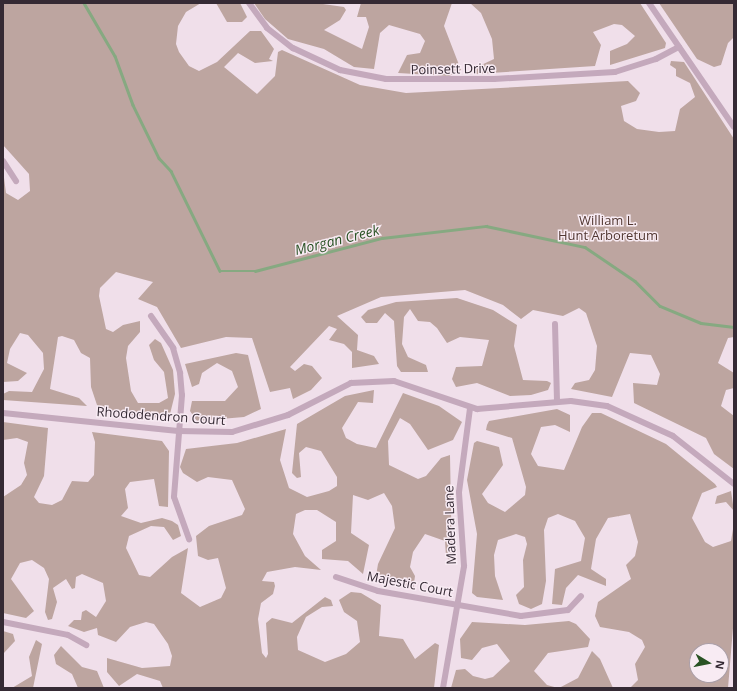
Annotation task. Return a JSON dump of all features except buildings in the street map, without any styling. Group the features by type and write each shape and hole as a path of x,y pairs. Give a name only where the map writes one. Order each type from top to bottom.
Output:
{"street":[{"name":"Poinsett Drive","path":"249,3 267,28 293,48 340,70 386,79 494,79 615,72 656,59 679,47"},
{"path":"649,3 734,127"},
{"path":"3,161 16,181"},
{"path":"151,316 177,359 182,396 178,431 174,497 189,540"},
{"path":"556,324 557,402"},
{"name":"Rhododendron Court","path":"3,413 214,434 250,429 288,415 340,388 371,380 404,383 470,408 500,409 557,402 607,406 648,423 673,436 734,484"},
{"name":"Madera Lane","path":"443,688 458,605 464,553 460,475 470,408"},
{"name":"Majestic Court","path":"336,577 378,591 458,605 540,616 568,610 581,596"},
{"path":"3,622 68,634 86,645"}],"green space":[{"name":"William L. Hunt Arboretum","path":"3,3 201,3 186,12 178,26 176,44 179,52 189,66 199,71 217,62 250,31 261,31 274,49 269,59 273,61 255,63 238,53 224,67 257,94 275,76 278,52 282,50 360,85 406,93 628,81 640,93 636,101 621,106 624,121 637,129 659,132 675,131 680,109 695,97 690,83 676,76 676,69 670,65 671,61 684,62 734,139 734,337 728,338 718,363 734,373 734,388 726,390 721,406 734,416 734,469 714,454 706,438 634,403 633,383 657,385 660,374 651,355 630,353 612,397 571,389 575,383 589,380 595,370 597,346 586,313 579,308 563,316 533,310 521,319 503,305 465,290 381,297 337,316 358,335 357,350 374,356 379,364 352,368 352,352 344,344 329,340 337,329 329,326 290,367 295,371 304,364 312,366 322,378 311,390 293,399 290,388 270,392 252,338 226,337 181,348 157,307 138,299 153,282 116,272 100,288 99,296 106,329 113,332 123,325 140,321 140,332 128,346 126,358 131,391 138,403 159,403 168,398 164,372 154,360 149,345 155,339 161,343 173,370 175,394 170,414 160,418 99,411 91,387 90,358 81,353 74,340 62,336 58,337 50,389 79,398 87,406 3,400 3,394 9,391 32,392 44,369 43,353 28,335 20,333 10,349 7,363 27,373 18,381 3,382 3,170 6,193 18,200 30,191 29,174 3,145"},
{"path":"216,3 240,3 247,17 242,22 227,22"},
{"path":"254,3 316,3 344,7 346,10 340,20 324,30 362,49 369,27 366,17 357,17 361,3 452,3 444,26 461,70 449,76 398,73 407,55 420,53 425,41 420,34 389,25 380,33 374,69 354,67 324,49 288,39 265,19"},
{"path":"470,3 640,3 666,43 665,48 610,65 610,51 627,44 635,36 622,25 614,24 593,32 601,45 595,66 475,74 477,67 494,59 492,39 481,13"},
{"path":"659,3 734,3 734,37 728,43 721,65 714,67 697,59"},
{"path":"457,298 493,310 517,325 514,346 523,380 547,381 551,383 548,390 531,395 510,396 477,383 456,387 452,379 456,367 482,366 489,340 460,337 447,343 437,328 430,322 418,321 410,309 404,317 402,344 408,357 426,365 428,372 401,372 397,366 394,321 385,313 377,323 366,323 361,317 368,310 396,302"},
{"path":"236,353 248,355 261,409 244,417 197,421 190,411 192,401 225,401 238,387 232,371 217,363 202,373 199,384 192,387 185,364"},
{"path":"374,390 373,403 358,402 342,428 346,438 357,444 376,448 403,393 439,406 462,422 453,440 428,450 410,424 400,418 388,441 389,465 418,479 426,476 441,458 450,455 452,564 446,556 445,541 425,534 413,552 410,567 415,576 413,590 397,583 375,582 378,564 395,528 392,506 384,493 368,500 353,495 351,533 369,545 363,574 348,561 322,559 322,550 336,541 336,522 317,510 305,510 296,514 293,534 305,556 321,570 295,567 267,572 262,581 274,582 275,586 273,594 261,603 258,619 262,653 266,658 268,654 266,623 272,618 292,623 325,597 331,600 333,606 322,607 306,617 297,637 298,650 325,662 346,654 360,642 357,621 344,612 339,600 351,592 361,593 381,605 379,636 403,639 415,659 435,643 439,645 434,688 163,688 160,681 137,674 119,686 107,672 107,658 142,668 170,666 172,656 168,644 154,624 146,622 130,627 116,642 98,635 97,628 84,632 68,626 74,620 81,620 82,612 86,610 96,617 106,601 103,583 82,574 76,577 75,588 72,589 66,579 53,588 57,602 52,619 48,620 45,612 49,579 44,568 32,560 20,563 11,579 34,611 26,618 3,613 3,497 21,485 27,475 24,463 28,442 17,438 3,440 3,422 48,428 44,476 34,497 39,503 52,505 62,500 72,481 88,482 94,475 95,442 92,432 162,441 169,451 168,507 159,506 154,479 130,482 125,489 128,508 121,516 141,523 162,518 172,521 178,525 181,536 173,540 164,527 151,526 129,536 126,548 139,575 150,577 172,557 188,548 181,593 200,607 221,598 226,588 218,558 208,560 198,556 196,536 209,526 242,515 245,509 232,480 208,477 197,482 183,473 180,467 186,449 237,443 286,429 280,460 289,488 307,497 329,491 337,486 337,477 321,451 306,447 299,453 301,477 297,478 292,473 297,424 345,396"},
{"path":"557,409 570,415 570,432 555,425 541,427 531,454 538,466 564,470 582,427 592,413 601,413 666,444 715,484 717,487 702,493 692,518 705,542 713,547 731,541 734,523 734,616 729,676 729,643 689,643 689,683 728,683 728,688 630,688 638,680 635,664 645,647 642,640 629,632 600,627 595,616 598,602 631,579 626,565 635,556 638,542 630,514 608,518 596,539 591,569 606,579 606,586 578,575 566,588 562,605 552,604 555,569 581,561 585,538 575,521 558,514 548,518 544,530 546,581 542,604 531,609 519,604 516,595 524,587 523,560 527,544 525,537 516,534 498,540 494,555 495,576 503,600 477,597 472,593 477,534 467,480 474,443 477,441 499,447 503,465 482,494 488,503 505,512 525,495 526,487 512,438 486,430 489,421"},
{"path":"731,491 734,511 726,502 715,504 717,496"},
{"path":"569,621 576,624 590,639 588,647 548,653 534,671 547,685 558,688 451,688 456,670 465,669 473,676 485,679 493,677 510,661 497,644 482,648 472,660 461,658 460,639 472,622 525,625"},
{"path":"3,631 13,634 15,641 3,654"},
{"path":"36,640 42,644 33,688 12,688 32,676 29,657"},
{"path":"61,646 82,667 97,671 104,688 78,688 72,674 56,664 54,655"},
{"path":"592,651 600,659 613,688 559,688 578,678"}],"waterway":[{"name":"Morgan Creek","path":"84,3 115,56 133,105 159,158 171,171 220,271 255,271 382,238 486,226 585,247 635,281 660,306 701,323 734,327"}]}
